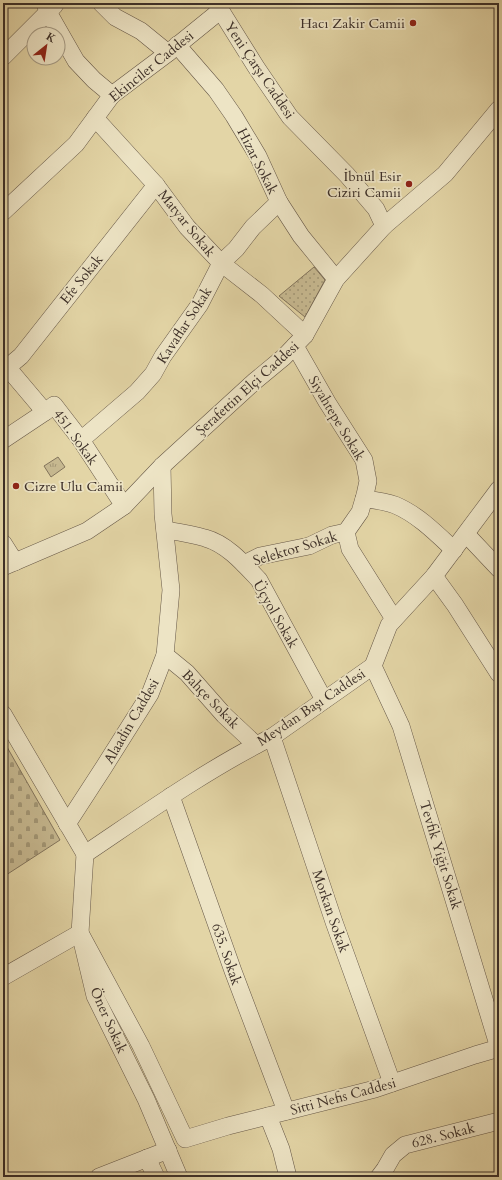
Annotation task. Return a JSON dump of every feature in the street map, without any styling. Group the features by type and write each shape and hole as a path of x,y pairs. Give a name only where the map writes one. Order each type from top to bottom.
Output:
{"street":[{"name":"Hizar Sokak","path":"101,3 115,17 172,49 216,90 234,116 258,156 279,202 301,236 336,279"},
{"path":"3,57 50,6 76,61 94,80 112,95"},
{"name":"Ekinciler Caddesi","path":"3,212 76,144 112,95 172,49 218,7"},
{"name":"Yeni Çarşı Caddesi","path":"218,7 290,117 347,175 376,209 384,226"},
{"name":"Şerafettin Elçi Caddesi","path":"9,564 87,531 124,506 162,466 255,381 284,357 300,340 336,279 384,226 445,174 499,109"},
{"name":"Matyar Sokak","path":"95,118 156,185 187,227 221,263 262,295 300,340"},
{"name":"Efe Sokak","path":"5,369 21,356 156,185"},
{"name":"Kavaflar Sokak","path":"81,440 137,392 152,374 200,304 221,263 236,249 253,227 279,202"},
{"name":"Siyahtepe Sokak","path":"300,340 326,402 364,460 368,481 364,499 360,512 346,532"},
{"name":"451. Sokak","path":"5,369 45,412 54,405 81,440 124,506"},
{"path":"3,440 45,412"},
{"name":"Alaadin Caddesi","path":"67,824 150,694 165,655 171,590 165,530 162,466"},
{"name":"Meydan Başı Caddesi","path":"85,854 171,796 272,737 373,666 389,625 434,576 499,489"},
{"path":"364,499 395,505 433,530 454,550"},
{"name":"Üçyol Sokak","path":"165,530 206,538 222,546 244,564 259,580 324,700"},
{"path":"346,532 350,549 394,619"},
{"name":"Selektor Sokak","path":"244,564 260,556 309,546 332,535 346,532"},
{"path":"466,534 499,569"},
{"path":"3,543 9,564"},
{"path":"434,576 455,605 499,674"},
{"name":"Bahçe Sokak","path":"165,655 187,673 224,715 256,745"},
{"name":"Tevfik Yiğit Sokak","path":"373,666 401,726 499,1048"},
{"path":"3,714 85,854"},
{"name":"Morkan Sokak","path":"272,737 334,922 392,1083"},
{"name":"635. Sokak","path":"171,796 233,971 286,1111"},
{"name":"Öner Sokak","path":"85,854 80,933 95,996 146,1099 179,1177"},
{"path":"3,977 80,933"},
{"name":"Sitti Nefis Caddesi","path":"80,933 141,1046 185,1139 228,1126 375,1089 499,1048"},
{"path":"268,1116 281,1149 288,1177"},
{"name":"628. Sokak","path":"379,1177 393,1155 405,1145 499,1121"},
{"path":"99,1177 168,1150"},
{"path":"147,1158 156,1177"}],"green space":[{"path":"314,267 325,280 305,317 279,296"},
{"path":"58,457 65,467 51,477 44,466"},
{"path":"3,740 60,840 3,877"}],"place":[{"name":"Hacı Zakir Camii","path":"413,23"},
{"name":"İbnül Esir Ciziri Camii","path":"409,184"},
{"name":"Cizre Ulu Camii","path":"16,486"}]}
